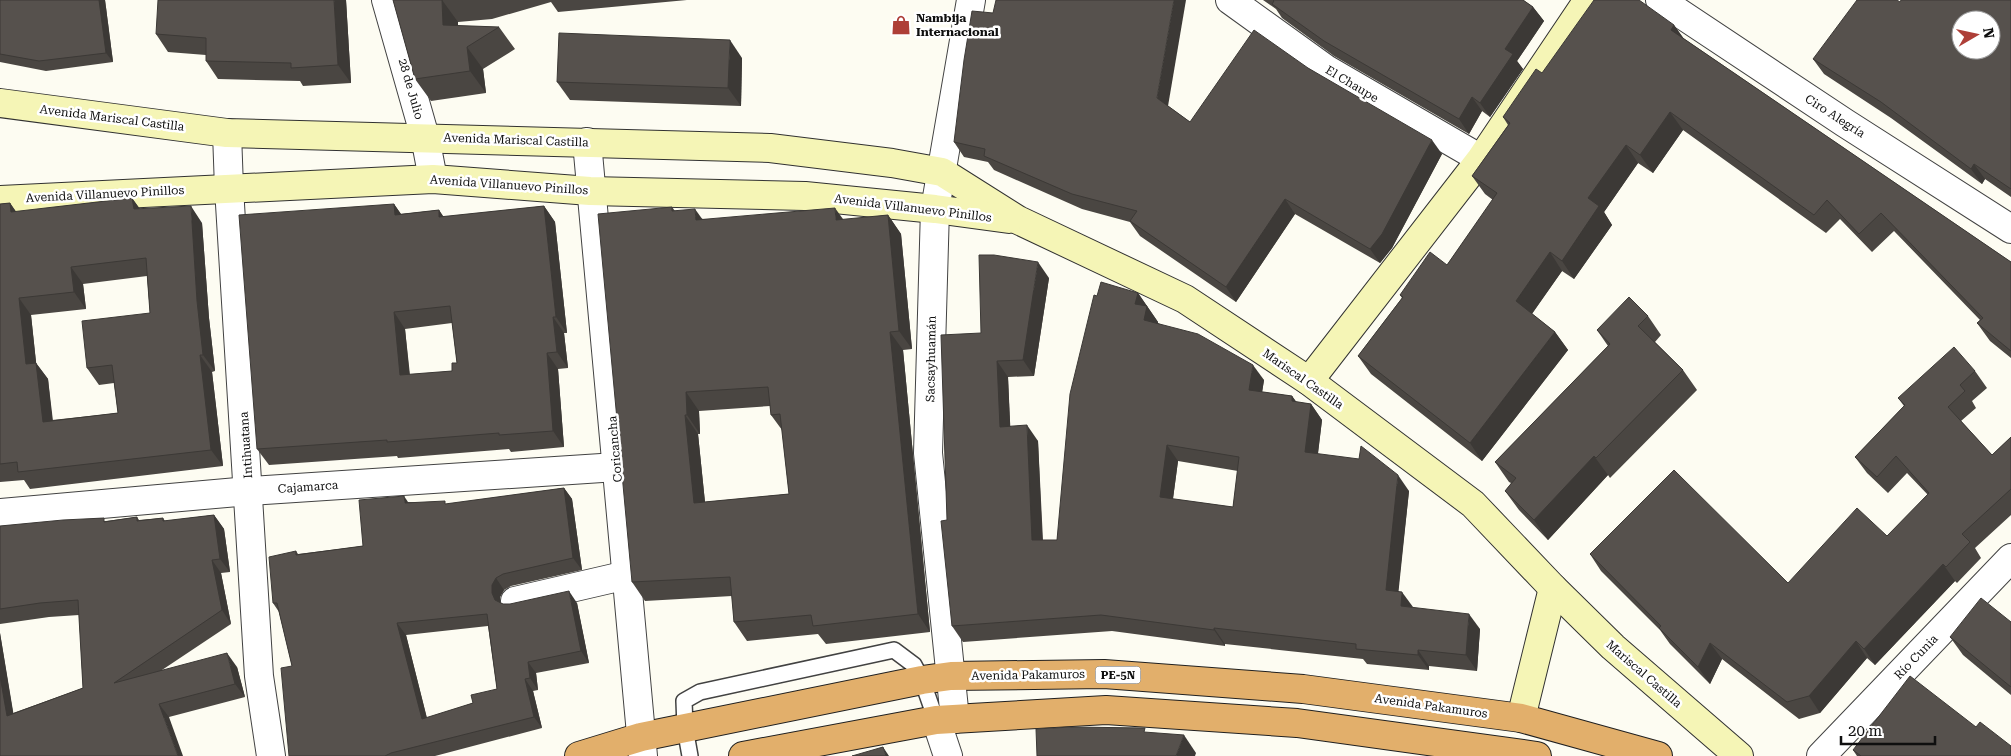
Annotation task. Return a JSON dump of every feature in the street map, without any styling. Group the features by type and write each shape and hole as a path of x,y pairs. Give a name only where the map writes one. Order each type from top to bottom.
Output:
{"highway":[{"name":"Avenida Pakamuros","path":"579,756 642,746 685,728 922,680 951,676 1104,674 1304,689 1522,718 1658,756"},
{"path":"743,756 945,720 1106,710 1297,722 1525,754 1522,718"}],"street":[{"name":"28 de Julio","path":"386,0 425,137 433,179"},
{"name":"Sacsayhuamán","path":"948,756 945,720 951,676 928,453 935,209 970,0"},
{"name":"El Chaupe","path":"1230,0 1326,69 1481,159"},
{"path":"1309,381 1481,159 1588,0"},
{"name":"Ciro Alegría","path":"1660,0 1845,123 2011,229"},
{"name":"Avenida Mariscal Castilla","path":"0,103 227,133 770,148 892,163 942,172 1018,220"},
{"name":"Intihuatana","path":"227,133 260,676 271,756"},
{"name":"Coricancha","path":"587,142 642,746"},
{"name":"Avenida Villanuevo Pinillos","path":"0,200 433,179 590,191 805,196 935,209 1018,220"},
{"name":"Mariscal Castilla","path":"1018,220 1185,299 1309,381 1473,504 1553,588 1613,647 1738,756"},
{"name":"Cajamarca","path":"0,513 249,491 617,467"},
{"name":"Río Cunia","path":"1821,756 2011,558"},
{"path":"515,601 627,575"},
{"path":"1522,718 1553,588"}],"lane":[{"path":"922,680 945,720"},
{"path":"685,728 690,756"}],"building":[{"path":"0,0 99,0 106,53 39,61 0,54"},
{"path":"158,0 334,0 338,65 291,68 291,63 206,61 206,38 156,34"},
{"path":"393,0 442,0 443,25 499,27 467,47 470,71 415,79"},
{"path":"996,0 1174,0 1157,98 1190,122 1254,30 1308,68 1432,140 1382,234 1370,249 1285,199 1226,287 1130,221 1137,211 1072,194 984,156 985,149 954,142 972,11 993,13"},
{"path":"1273,0 1523,0 1533,7 1505,49 1513,54 1480,103 1472,97 1459,119 1324,41 1272,4"},
{"path":"1594,0 1639,0 1674,25 1671,30 2011,262 2011,351 1977,323 1983,318 1881,213 1859,234 1827,200 1814,215 1670,112 1640,155 1626,145 1588,198 1599,206 1562,261 1550,252 1516,301 1555,332 1470,443 1358,356 1403,297 1400,295 1430,252 1447,265 1497,193 1472,176 1510,123 1503,117 1536,69 1542,73"},
{"path":"1857,0 1897,0 1900,2 1901,0 2011,0 2011,189 1974,164 1971,169 1881,102 1813,59"},
{"path":"559,33 730,40 728,88 557,82"},
{"path":"132,198 134,209 191,206 197,301 203,355 200,355 211,450 18,472 17,462 0,464 0,204 10,203 11,212","holes":["146,258 150,313 82,321 87,368 112,365 118,413 43,422 36,363 26,364 19,298 74,292 71,267"]},
{"path":"394,204 395,215 439,210 439,217 544,206 556,317 553,317 557,352 547,353 553,431 257,449 239,215","holes":["450,306 457,363 452,363 452,371 400,375 394,312"]},
{"path":"672,207 672,211 695,209 696,220 835,208 836,220 888,215 899,331 890,332 918,614 813,626 811,615 734,622 730,577 632,582 598,214","holes":["768,387 771,415 780,414 789,494 694,503 685,415 687,415 686,392"]},
{"path":"979,255 994,255 1038,262 1023,360 997,361 1000,427 1027,425 1032,540 1057,540 1070,394 1094,295 1097,296 1101,282 1138,293 1135,304 1147,306 1144,320 1198,334 1253,365 1249,390 1292,396 1292,401 1311,404 1305,452 1359,459 1361,446 1398,475 1386,590 1402,592 1401,606 1469,614 1466,655 1418,650 1418,655 1356,649 1356,644 1214,628 1214,630 1101,615 952,626 941,521 947,520 941,335 981,333","holes":["1167,445 1239,457 1233,507 1160,497"]},
{"path":"1629,297 1648,316 1638,326 1683,370 1596,458 1594,456 1534,520 1505,491 1516,478 1495,462 1610,344 1597,330"},
{"path":"1954,347 1975,371 1960,385 1965,391 1948,407 1992,455 2011,437 2011,489 1962,534 1970,542 1946,567 1943,564 1864,649 1856,641 1809,696 1787,702 1710,643 1698,667 1659,628 1661,626 1590,554 1674,470 1788,583 1857,508 1887,536 1929,493 1896,456 1877,477 1855,457 1905,405 1898,398"},
{"path":"564,488 573,558 503,574 496,578 492,585 492,593 495,600 503,604 510,604 569,591 581,651 528,662 530,678 525,679 534,717 385,756 289,756 281,668 292,666 277,603 273,603 269,557 296,551 296,555 363,546 359,500 404,496 405,503 445,501 445,504","holes":["487,614 497,689 471,695 473,703 422,719 397,623"]},
{"path":"214,515 220,559 212,560 222,610 114,683 227,653 235,684 159,704 178,756 0,756 0,676 7,716 83,688 78,600 0,609 0,526 104,518 104,522 137,517 137,521 163,518 163,521"},
{"path":"1981,598 2011,622 2011,687 1950,637"},
{"path":"1910,676 1976,727 1980,722 2011,746 2011,756 1861,756 1853,750"},
{"path":"1071,727 1145,728 1144,732 1184,735 1176,756 1037,756 1036,729"},
{"path":"883,747 886,756 852,756"}],"place":[{"name":"Nambija Internacional","path":"901,25"}]}
